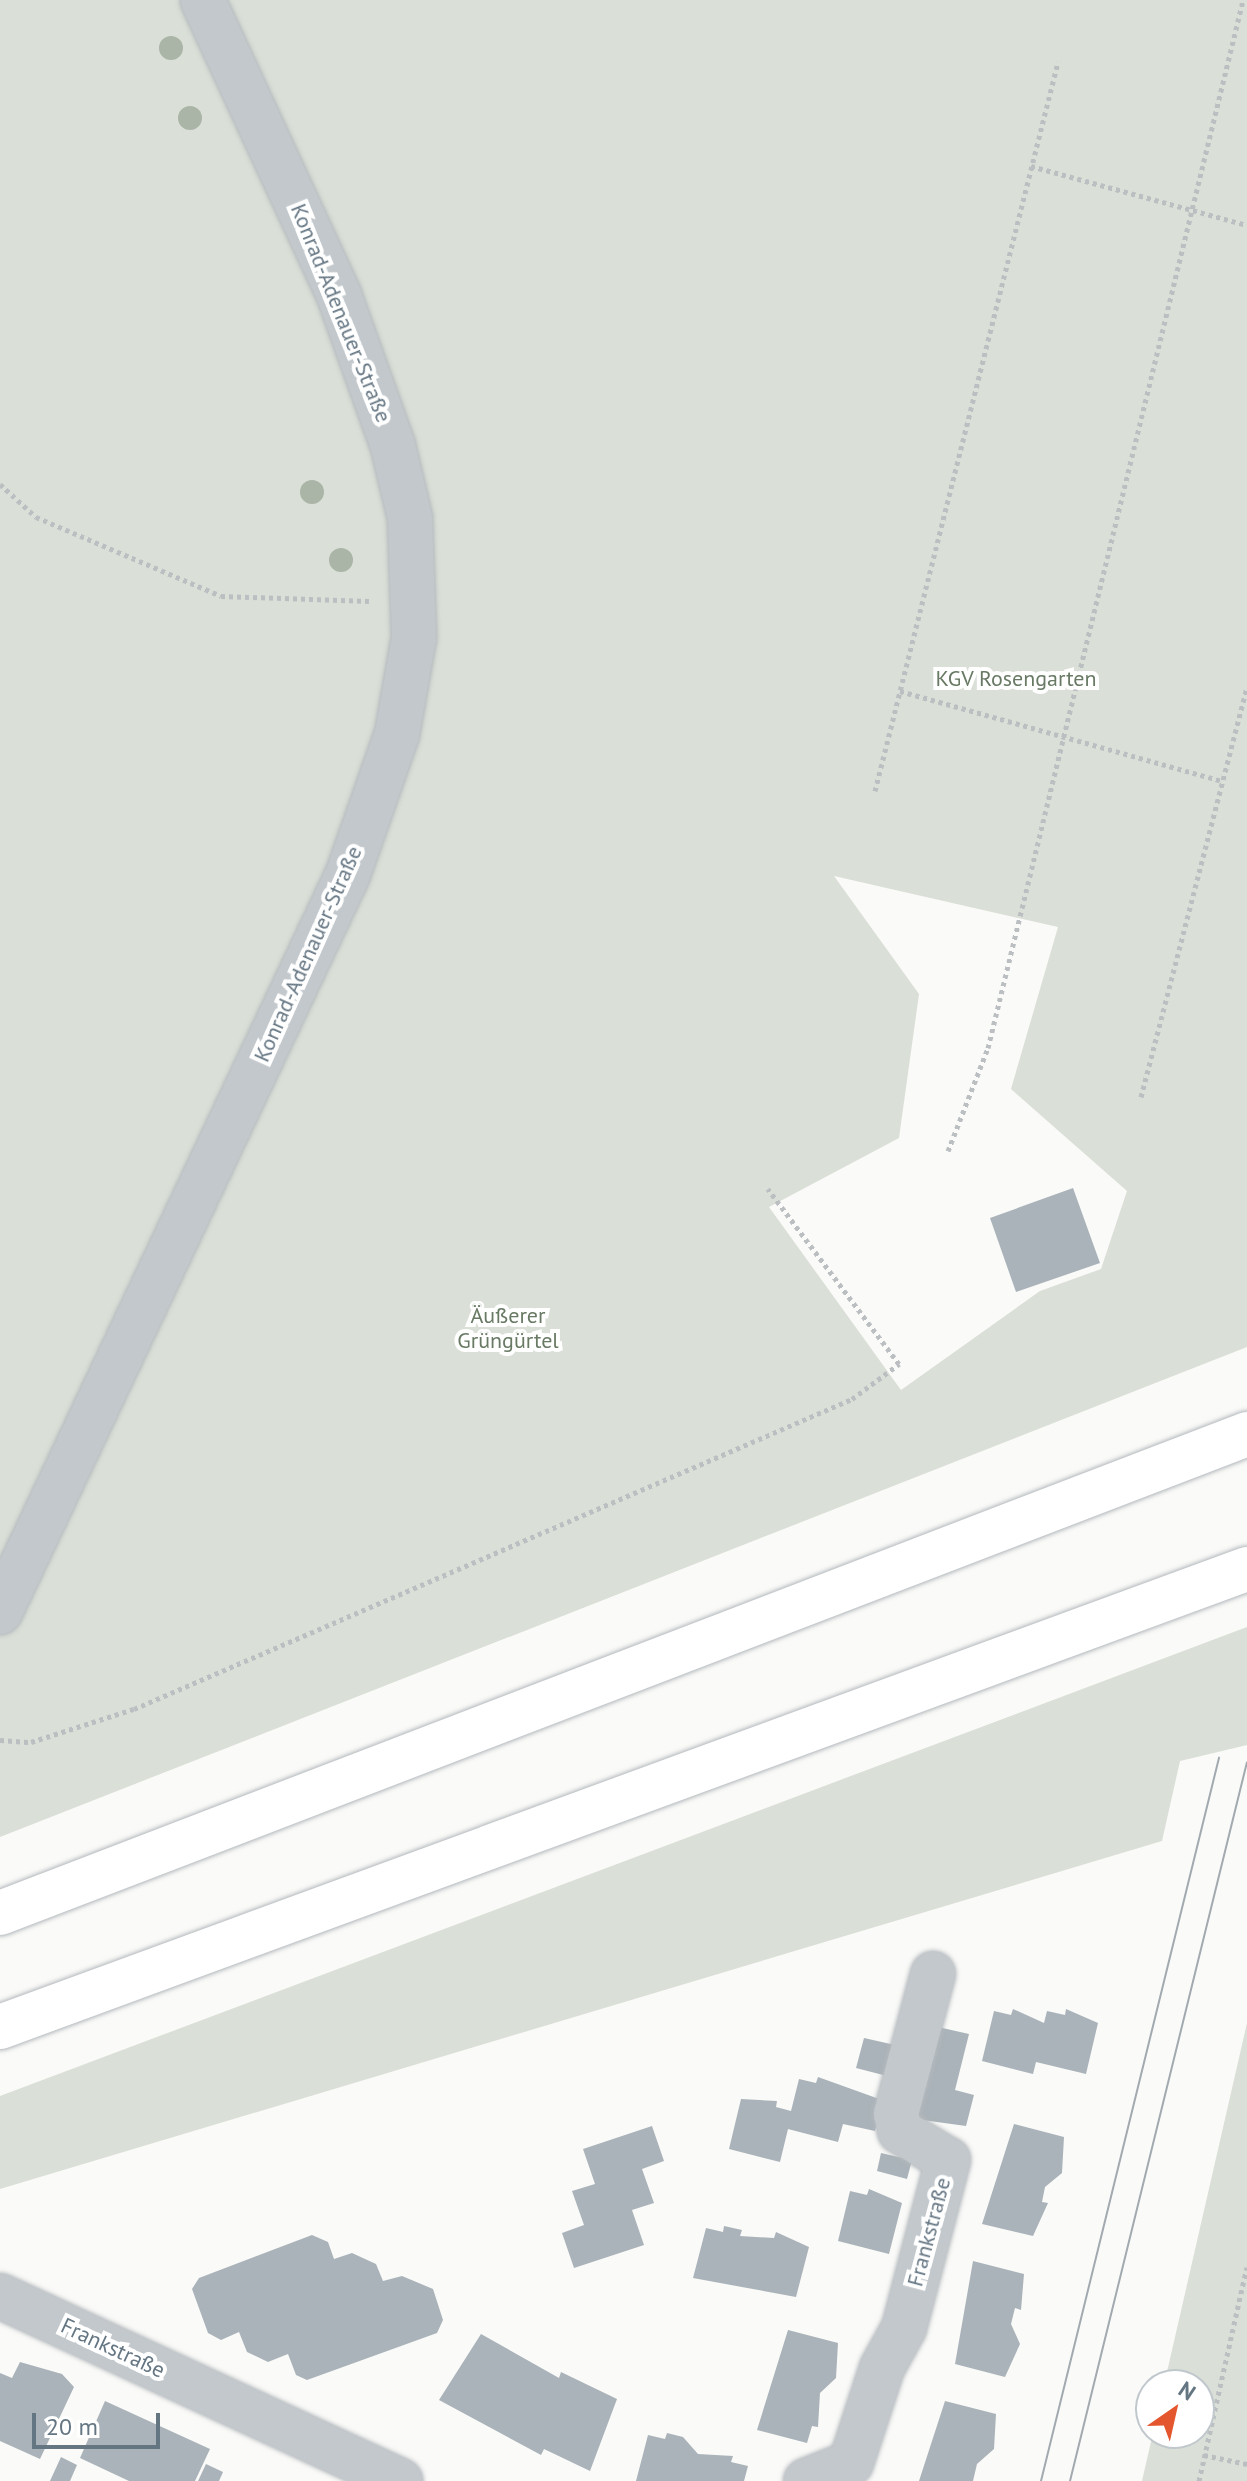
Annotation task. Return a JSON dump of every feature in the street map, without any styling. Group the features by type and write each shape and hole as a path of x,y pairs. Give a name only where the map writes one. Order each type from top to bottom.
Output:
{"highway":[{"path":"0,1913 1247,1434"},
{"path":"0,2027 1247,1569"}],"street":[{"name":"Konrad-Adenauer-Straße","path":"0,1612 348,874 397,734 416,594 410,518 375,390 203,0"},
{"name":"Frankstraße","path":"806,2481 851,2463 882,2368 904,2328 948,2160 900,2131 896,2114 933,1974"},
{"name":"Frankstraße","path":"0,2296 400,2481"}],"path":[{"path":"948,1151 988,1048 1188,212 1243,0"},
{"path":"875,791 1058,62"},
{"path":"1031,166 1188,212 1247,225"},
{"path":"0,484 36,517 221,596 361,602 416,594"},
{"path":"1141,1097 1247,688"},
{"path":"900,691 1223,781"},
{"path":"0,1740 31,1742 134,1709 852,1399 899,1364 768,1189"},
{"path":"1199,2481 1247,2270"},
{"path":"1204,2455 1247,2464"}],"green space":[{"path":"0,0 1247,0 1247,1347 0,1837","holes":["834,876 1058,927 1011,1089 1127,1191 1101,1269 1040,1291 901,1390 769,1207 899,1138 919,994"]},
{"path":"1247,1627 1247,1745 1180,1761 1162,1841 0,2189 0,2096"},
{"path":"1247,2023 1247,2481 1142,2481 1149,2449 1215,2449 1215,2369 1168,2369"}],"building":[{"path":"1073,1188 1100,1263 1016,1292 990,1218"},
{"path":"1013,2009 1044,2023 1047,2011 1065,2015 1066,2009 1098,2023 1086,2074 1036,2062 1033,2074 982,2061 994,2011 1011,2015"},
{"path":"938,2027 969,2034 955,2090 974,2095 966,2126 915,2119"},
{"path":"864,2038 895,2045 887,2076 856,2068"},
{"path":"818,2077 882,2100 875,2131 843,2124 838,2142 788,2129 780,2162 729,2149 741,2099 777,2101 776,2107 791,2111 799,2079 816,2083"},
{"path":"1014,2124 1064,2137 1062,2173 1045,2187 1042,2202 1048,2203 1033,2236 982,2224"},
{"path":"652,2126 664,2161 642,2169 654,2203 632,2210 644,2245 574,2268 562,2233 584,2225 572,2191 595,2184 583,2149"},
{"path":"881,2153 912,2160 907,2179 877,2171"},
{"path":"869,2189 902,2203 889,2254 838,2241 850,2191 867,2195"},
{"path":"724,2226 742,2230 740,2236 774,2238 776,2232 809,2247 796,2297 693,2278 706,2228 723,2232"},
{"path":"312,2235 328,2242 334,2259 352,2253 376,2264 383,2281 402,2276 433,2289 443,2320 437,2333 307,2380 296,2375 288,2354 268,2362 247,2352 239,2332 221,2340 208,2333 192,2289 199,2278"},
{"path":"973,2261 1024,2274 1021,2310 1015,2308 1011,2324 1020,2344 1005,2377 955,2364"},
{"path":"788,2330 838,2343 836,2378 820,2393 818,2427 812,2426 807,2443 757,2430"},
{"path":"481,2334 559,2378 561,2372 617,2399 590,2471 544,2449 541,2455 439,2400"},
{"path":"20,2362 62,2374 74,2387 40,2459 0,2441 0,2373 12,2378"},
{"path":"105,2401 210,2449 195,2481 129,2481 80,2458"},
{"path":"945,2401 996,2414 994,2449 977,2464 973,2481 919,2481"},
{"path":"667,2433 683,2437 698,2454 733,2456 731,2462 748,2466 744,2481 636,2481 648,2435 665,2439"},
{"path":"61,2457 77,2465 70,2481 50,2481"},
{"path":"206,2464 223,2472 219,2481 198,2481"}],"tram line":[{"path":"1041,2481 1219,1758"},
{"path":"1070,2481 1247,1762"}],"park label":[{"name":"KGV Rosengarten","path":"1016,679"},
{"name":"Äußerer Grüngürtel","path":"508,1328"}]}
